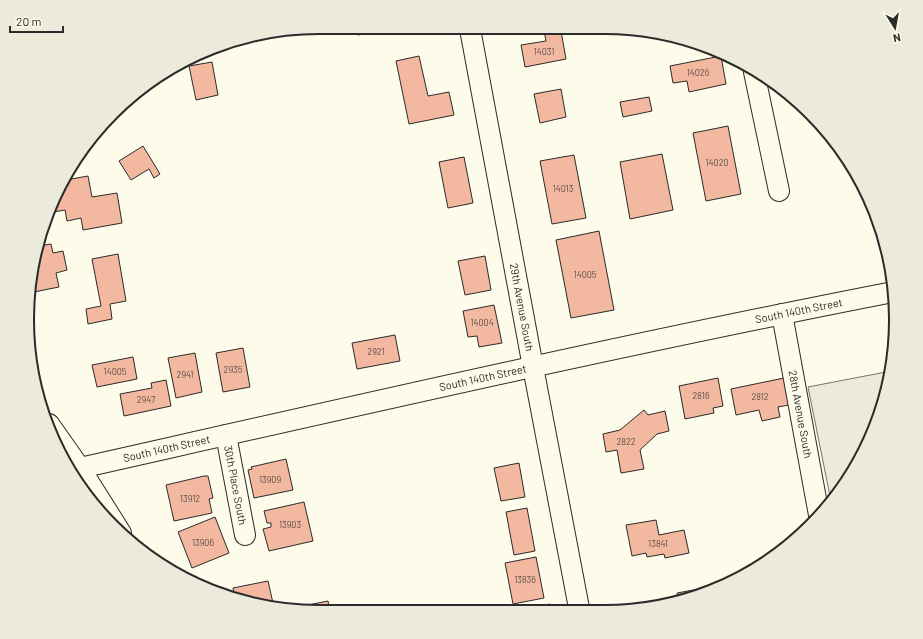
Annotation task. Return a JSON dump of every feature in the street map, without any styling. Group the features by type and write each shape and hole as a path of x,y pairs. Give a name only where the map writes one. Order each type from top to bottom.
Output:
{"street":[{"name":"29th Avenue South","path":"471,34 578,605"},
{"path":"755,78 779,191"},
{"name":"South 140th Street","path":"77,470 226,435 533,367 888,293"},
{"name":"28th Avenue South","path":"782,314 818,508"},
{"name":"30th Place South","path":"226,435 245,535"},
{"path":"70,459 94,494"}],"shaded area":[{"path":"884,372 874,411 860,446 841,478 830,494 808,387"}],"building":[{"path":"545,34 562,34 566,59 525,67 521,45 546,41"},
{"path":"419,56 428,96 449,92 454,115 409,124 396,61"},
{"path":"716,57 722,60 726,84 689,92 687,81 673,83 670,66"},
{"path":"212,62 218,95 196,100 189,66"},
{"path":"561,89 566,117 540,123 534,94"},
{"path":"649,97 652,111 623,117 620,102"},
{"path":"728,126 741,194 706,201 693,133"},
{"path":"143,146 160,174 154,178 149,169 131,180 119,161"},
{"path":"662,154 673,210 630,219 620,162"},
{"path":"574,155 586,218 552,224 540,161"},
{"path":"464,157 473,203 448,208 439,162"},
{"path":"88,176 92,197 117,193 122,223 83,230 81,218 67,221 65,210 55,212 71,179"},
{"path":"599,231 614,310 571,318 556,240"},
{"path":"51,244 53,253 63,251 67,270 56,273 59,287 35,292 39,264 44,245"},
{"path":"118,254 126,301 110,304 112,319 88,324 86,309 101,306 92,259"},
{"path":"485,256 491,290 465,295 458,261"},
{"path":"494,305 502,343 479,347 477,336 468,337 463,311"},
{"path":"395,335 400,361 357,369 352,343"},
{"path":"243,348 250,387 223,392 216,353"},
{"path":"195,353 202,392 176,398 168,358"},
{"path":"133,357 137,379 97,387 92,365"},
{"path":"718,378 723,406 713,408 714,413 685,419 679,386"},
{"path":"784,378 789,405 778,407 780,417 762,421 759,410 736,415 731,389"},
{"path":"166,380 171,406 124,416 120,394 152,388 151,383"},
{"path":"644,410 648,415 665,411 669,431 657,434 640,450 644,469 621,473 617,450 606,452 603,434 620,430"},
{"path":"286,459 293,490 254,498 248,470 252,469 251,467"},
{"path":"519,463 525,497 501,501 494,468"},
{"path":"208,476 213,498 209,499 212,513 174,521 166,485"},
{"path":"304,502 313,541 269,551 263,529 271,527 271,523 267,523 264,511"},
{"path":"527,508 535,551 514,555 506,512"},
{"path":"215,517 229,553 192,568 178,532"},
{"path":"656,520 659,535 684,530 689,553 665,558 664,554 647,557 646,553 632,556 626,525"},
{"path":"536,557 544,598 513,604 505,563"},
{"path":"268,581 273,601 234,592 233,588"},
{"path":"696,589 678,595 677,593"},
{"path":"328,601 329,605 320,605 310,604"}]}
